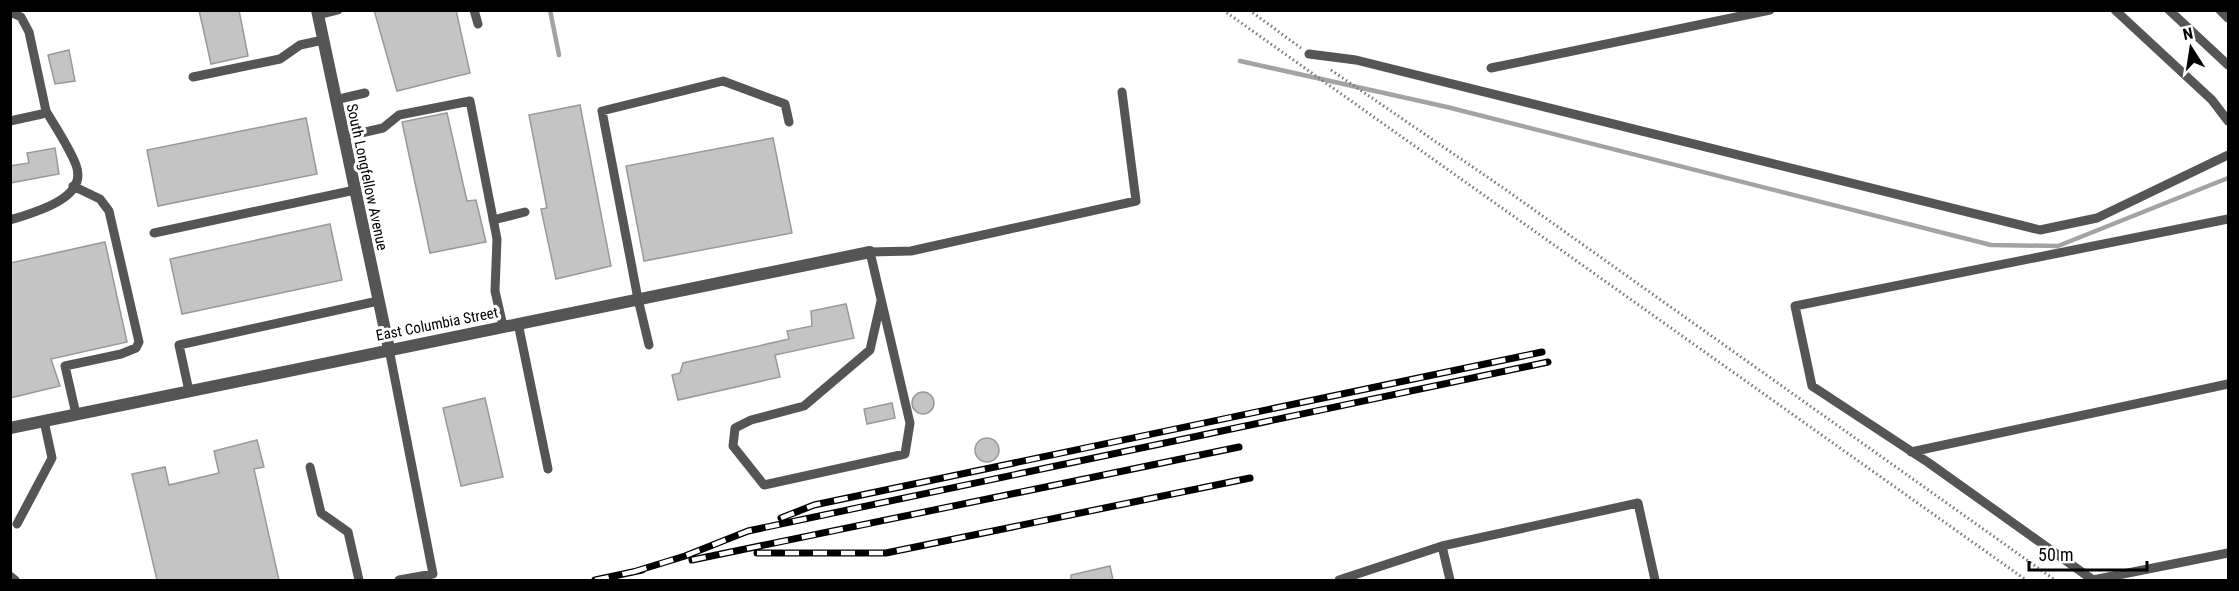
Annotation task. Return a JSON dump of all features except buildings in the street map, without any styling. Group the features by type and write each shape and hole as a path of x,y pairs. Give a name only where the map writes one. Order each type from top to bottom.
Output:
{"street":[{"name":"South Longfellow Avenue","path":"317,13 388,350"},
{"name":"East Columbia Street","path":"10,428 870,252"}],"lane":[{"path":"317,13 338,10"},
{"path":"474,10 478,24"},
{"path":"1491,68 1770,10"},
{"path":"2115,10 2212,100 2229,121"},
{"path":"2169,10 2229,65"},
{"path":"2220,10 2229,18"},
{"path":"10,12 21,17 29,32 46,111 77,168 76,183 66,197 47,209 10,220"},
{"path":"193,77 280,58 300,45 323,40"},
{"path":"1309,54 1356,60 2040,230 2097,218 2229,155"},
{"path":"649,345 602,111 723,81 785,104 789,122"},
{"path":"881,301 870,350 804,406 751,420 735,428 733,446 764,485 905,454 910,423 870,252 911,251 1136,201 1122,92"},
{"path":"336,100 365,93"},
{"path":"344,137 383,128 399,115 470,101 497,239 495,291 503,327"},
{"path":"10,121 42,114 46,111"},
{"path":"73,186 100,199 109,211 139,342 132,351 65,366 76,414"},
{"path":"154,233 355,190"},
{"path":"493,220 525,212"},
{"path":"2229,219 1795,306 1812,386 1911,452 2093,580 2229,552"},
{"path":"189,391 179,345 378,301"},
{"path":"518,323 548,469"},
{"path":"388,350 433,574 399,580"},
{"path":"1911,452 2229,384"},
{"path":"17,524 52,458 44,421"},
{"path":"310,467 321,513 348,532 360,580"},
{"path":"1339,580 1442,546 1638,503 1655,580"},
{"path":"1442,546 1450,580"},
{"path":"10,576 15,580"}],"path":[{"path":"1223,10 2026,580"},
{"path":"1376,103 1498,185 2055,580"}],"waterway":[{"path":"550,10 559,55"},
{"path":"1240,61 1447,107 1991,245 2058,246 2228,178"}],"railway":[{"path":"781,518 814,505 1542,352"},
{"path":"633,572 685,556 748,531 1548,362"},
{"path":"692,560 1239,447"},
{"path":"757,553 886,553 1250,478"},
{"path":"595,580 642,570"}]}
